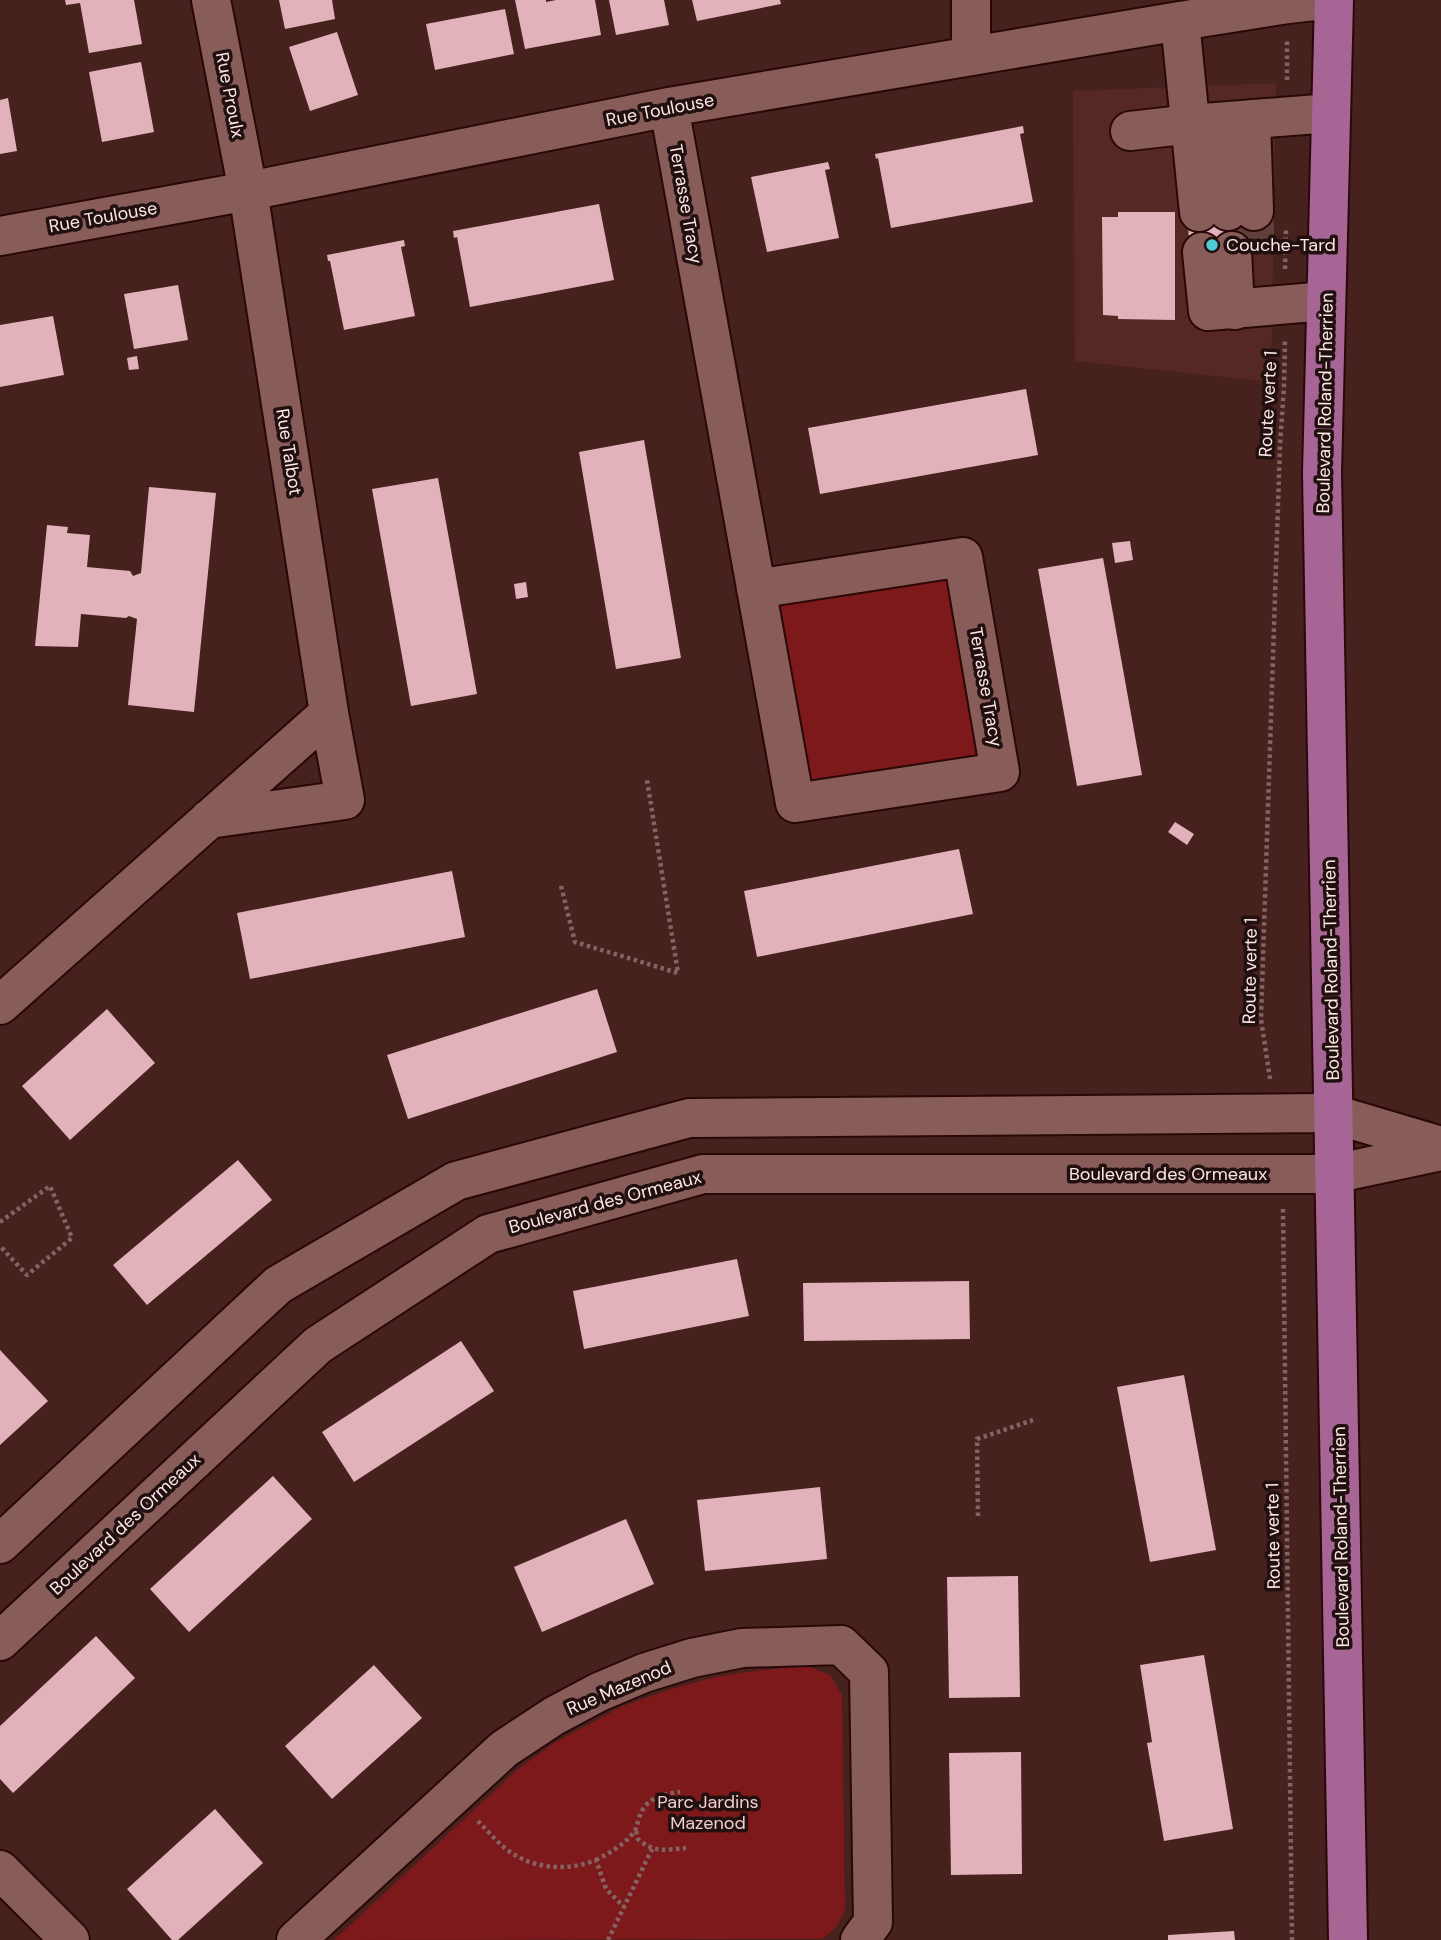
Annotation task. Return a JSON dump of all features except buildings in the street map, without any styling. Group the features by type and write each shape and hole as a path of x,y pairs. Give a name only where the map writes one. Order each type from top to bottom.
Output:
{"main road":[{"name":"Boulevard Roland-Therrien","path":"1334,0 1322,473 1348,1940"}],"street":[{"name":"Rue Proulx","path":"211,0 248,191"},
{"path":"971,0 971,55"},
{"name":"Rue Toulouse","path":"0,236 248,191 669,107 971,55 1306,2"},
{"path":"1180,21 1237,120 1242,215"},
{"name":"Terrasse Tracy","path":"669,107 756,589 795,803 1000,772 963,557 756,589"},
{"path":"1130,131 1331,113"},
{"path":"1237,120 1242,215"},
{"name":"Rue Talbot","path":"209,819 345,800 329,713 248,191"},
{"path":"1260,308 1230,251 1209,311 1260,308 1326,302"},
{"path":"0,1005 329,713"},
{"name":"Boulevard des Ormeaux","path":"0,1544 278,1285 456,1181 689,1118 1281,1112 1333,1114 1441,1149"},
{"name":"Boulevard des Ormeaux","path":"0,1641 317,1345 488,1234 703,1174 1333,1174 1441,1149"},
{"name":"Rue Mazenod","path":"296,1940 504,1749 554,1716 599,1692 644,1673 692,1658 742,1648 841,1645 869,1672 873,1922 860,1940"},
{"path":"0,1870 70,1940"}],"path":[{"path":"1237,120 1306,2"},
{"name":"Route verte 1","path":"1242,215 1260,308 1284,386 1279,444 1261,1019 1269,1077 1281,1112"},
{"path":"561,886 575,942 678,973 646,779"},
{"name":"Route verte 1","path":"1282,1174 1292,1940"},
{"path":"0,1222 50,1185 72,1238 27,1275 0,1246"},
{"path":"978,1516 977,1439 1033,1420"},
{"path":"680,1792 656,1797 646,1804 636,1830 638,1839 652,1849 686,1848"},
{"path":"455,1794 506,1849 526,1861 544,1866 576,1867 596,1860 612,1851 636,1830"},
{"path":"608,1940 652,1849"},
{"path":"596,1860 606,1889 624,1907"}],"shaded area":[{"path":"1276,83 1271,382 1075,361 1073,91"}],"green space":[{"path":"955,569 989,763 803,791 768,598"},
{"name":"Parc Jardins Mazenod","path":"808,1666 830,1675 842,1695 845,1909 836,1926 822,1939 334,1940 517,1770 554,1743 623,1706 668,1690 715,1677"}],"tunnel":[{"path":"1254,211 1256,251"}],"place":[{"name":"Couche-Tard","path":"1212,245"}]}
